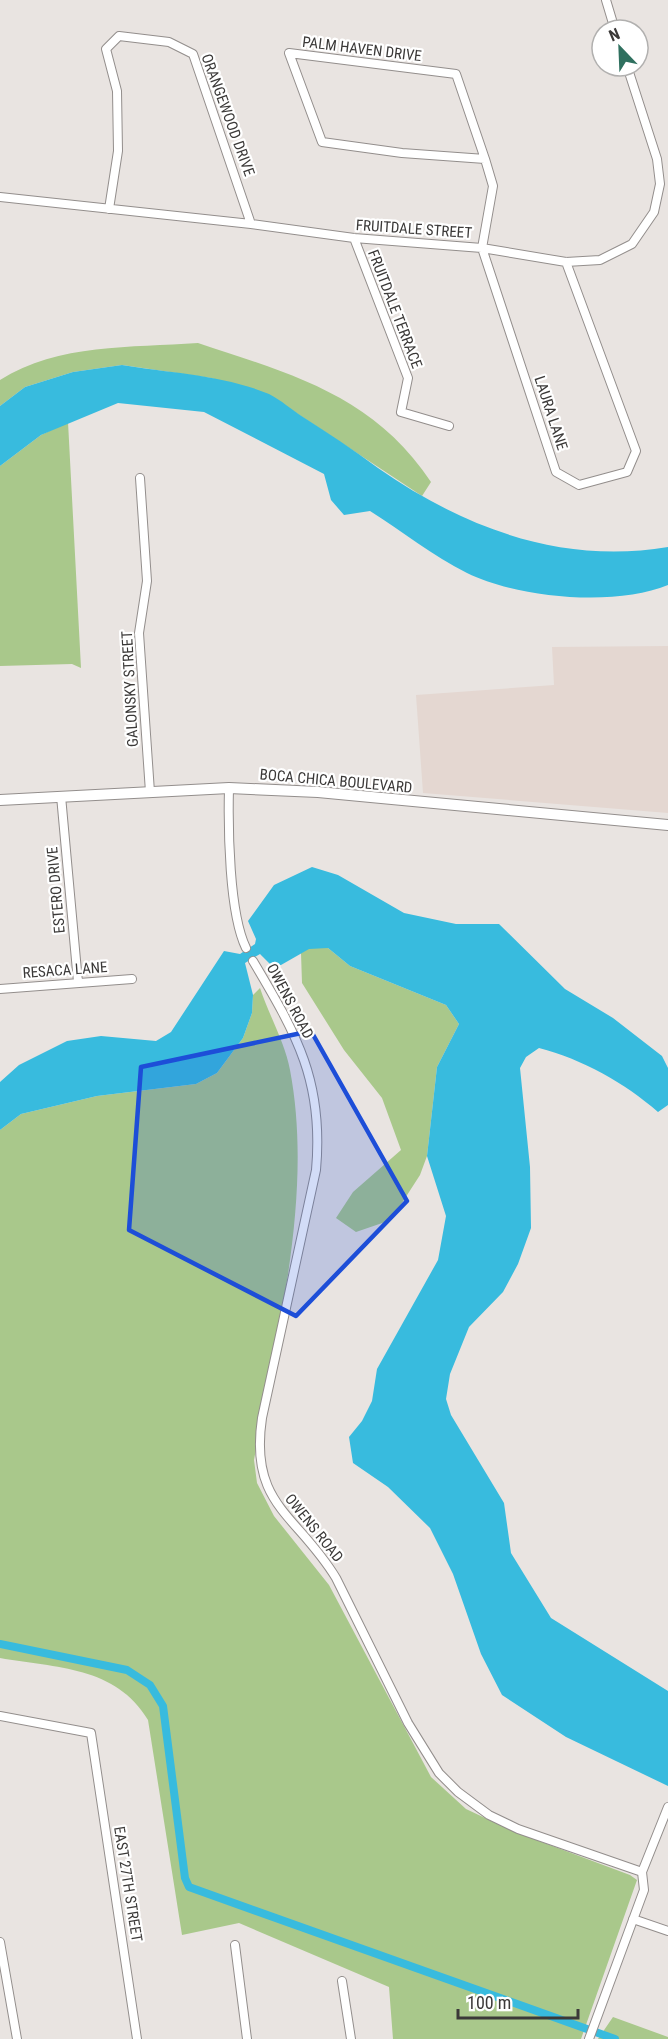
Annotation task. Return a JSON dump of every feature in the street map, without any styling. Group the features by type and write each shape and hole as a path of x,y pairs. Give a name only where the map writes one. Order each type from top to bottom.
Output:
{"main road":[{"name":"BOCA CHICA BOULEVARD","path":"0,800 229,788 318,792 668,825"}],"street":[{"path":"606,0 611,18"},
{"name":"ORANGEWOOD DRIVE","path":"109,209 118,151 117,91 106,48 119,36 169,42 193,54 251,224"},
{"name":"PALM HAVEN DRIVE","path":"482,248 493,186 456,74 289,53 322,142 402,153 484,159"},
{"name":"FRUITDALE STREET","path":"0,197 251,224 354,238 482,248 566,262 600,260 632,244 654,212 660,184 657,159 631,78"},
{"name":"FRUITDALE TERRACE","path":"354,238 408,378 401,412 449,426"},
{"name":"LAURA LANE","path":"482,248 556,472 579,485 627,472 636,451 566,262"},
{"name":"GALONSKY STREET","path":"140,478 147,581 139,633 150,792"},
{"path":"229,788 235,910 240,936 246,948"},
{"name":"ESTERO DRIVE","path":"61,796 78,982"},
{"name":"OWENS ROAD","path":"254,961 300,1047 313,1083 319,1138 316,1170 262,1418 259,1450 266,1487 277,1506 327,1563 408,1723 439,1773 458,1792 489,1815 518,1829 642,1872"},
{"name":"RESACA LANE","path":"0,989 132,979"},
{"name":"EAST 27TH STREET","path":"0,1716 91,1733 137,2039"},
{"path":"589,2039 644,1890 642,1872 668,1807"},
{"path":"633,1919 668,1931"},
{"path":"0,1942 17,2039"},
{"path":"235,1945 247,2039"},
{"path":"342,1981 351,2039"}],"highlighted area":[{"path":"311,1031 407,1201 296,1316 129,1230 141,1067"}],"shaded area":[{"path":"668,646 668,813 423,793 416,695 554,685 552,647"}],"green space":[{"path":"198,343 297,378 356,408 383,428 408,452 431,482 422,496 269,395 211,378 122,365 73,372 25,387 0,406 0,380 46,359 71,353 121,347"},
{"path":"68,422 81,668 72,664 0,666 0,466 41,435"},
{"path":"309,948 328,948 350,966 446,1005 459,1024 437,1067 427,1156 420,1175 391,1220 356,1232 336,1218 353,1192 401,1150 382,1098 344,1050 302,983 301,953"},
{"path":"260,988 290,1070 296,1118 298,1167 289,1266 254,1460 257,1483 274,1516 329,1585 431,1777 466,1809 515,1832 630,1875 637,1880 581,2039 393,2039 389,1987 239,1923 182,1935 148,1720 135,1702 102,1679 83,1672 0,1658 0,1130 21,1114 97,1096 196,1084 217,1073 243,1038 252,1013 253,995"},
{"path":"613,2017 668,2037 668,2039 598,2039"}],"water":[{"path":"122,365 196,375 269,394 411,489 480,524 516,537 552,546 590,551 629,551 668,547 668,585 646,592 621,596 567,597 512,589 488,582 442,559 370,511 344,515 331,500 324,474 204,412 118,403 41,435 0,466 0,406 25,387 73,372"},
{"path":"312,867 338,875 404,913 456,924 499,924 565,989 613,1018 662,1056 668,1068 668,1105 658,1112 632,1091 587,1065 539,1048 526,1057 520,1068 530,1167 531,1228 518,1264 503,1292 469,1327 450,1374 446,1399 451,1415 504,1503 511,1553 551,1618 668,1691 668,1786 566,1737 502,1695 481,1654 453,1574 430,1528 388,1487 353,1463 349,1437 362,1421 372,1401 377,1369 438,1260 446,1216 427,1156 437,1067 459,1024 446,1005 350,966 328,948 309,949 281,965 270,964 260,954 245,963 253,995 252,1013 243,1038 217,1073 196,1084 97,1096 21,1114 0,1130 0,1082 19,1065 67,1041 101,1036 156,1041 171,1032 224,951 240,954 255,944 256,939 248,921 274,885"}],"waterway":[{"path":"0,1644 127,1670 150,1685 163,1706 185,1878 189,1887 615,2039"}]}
